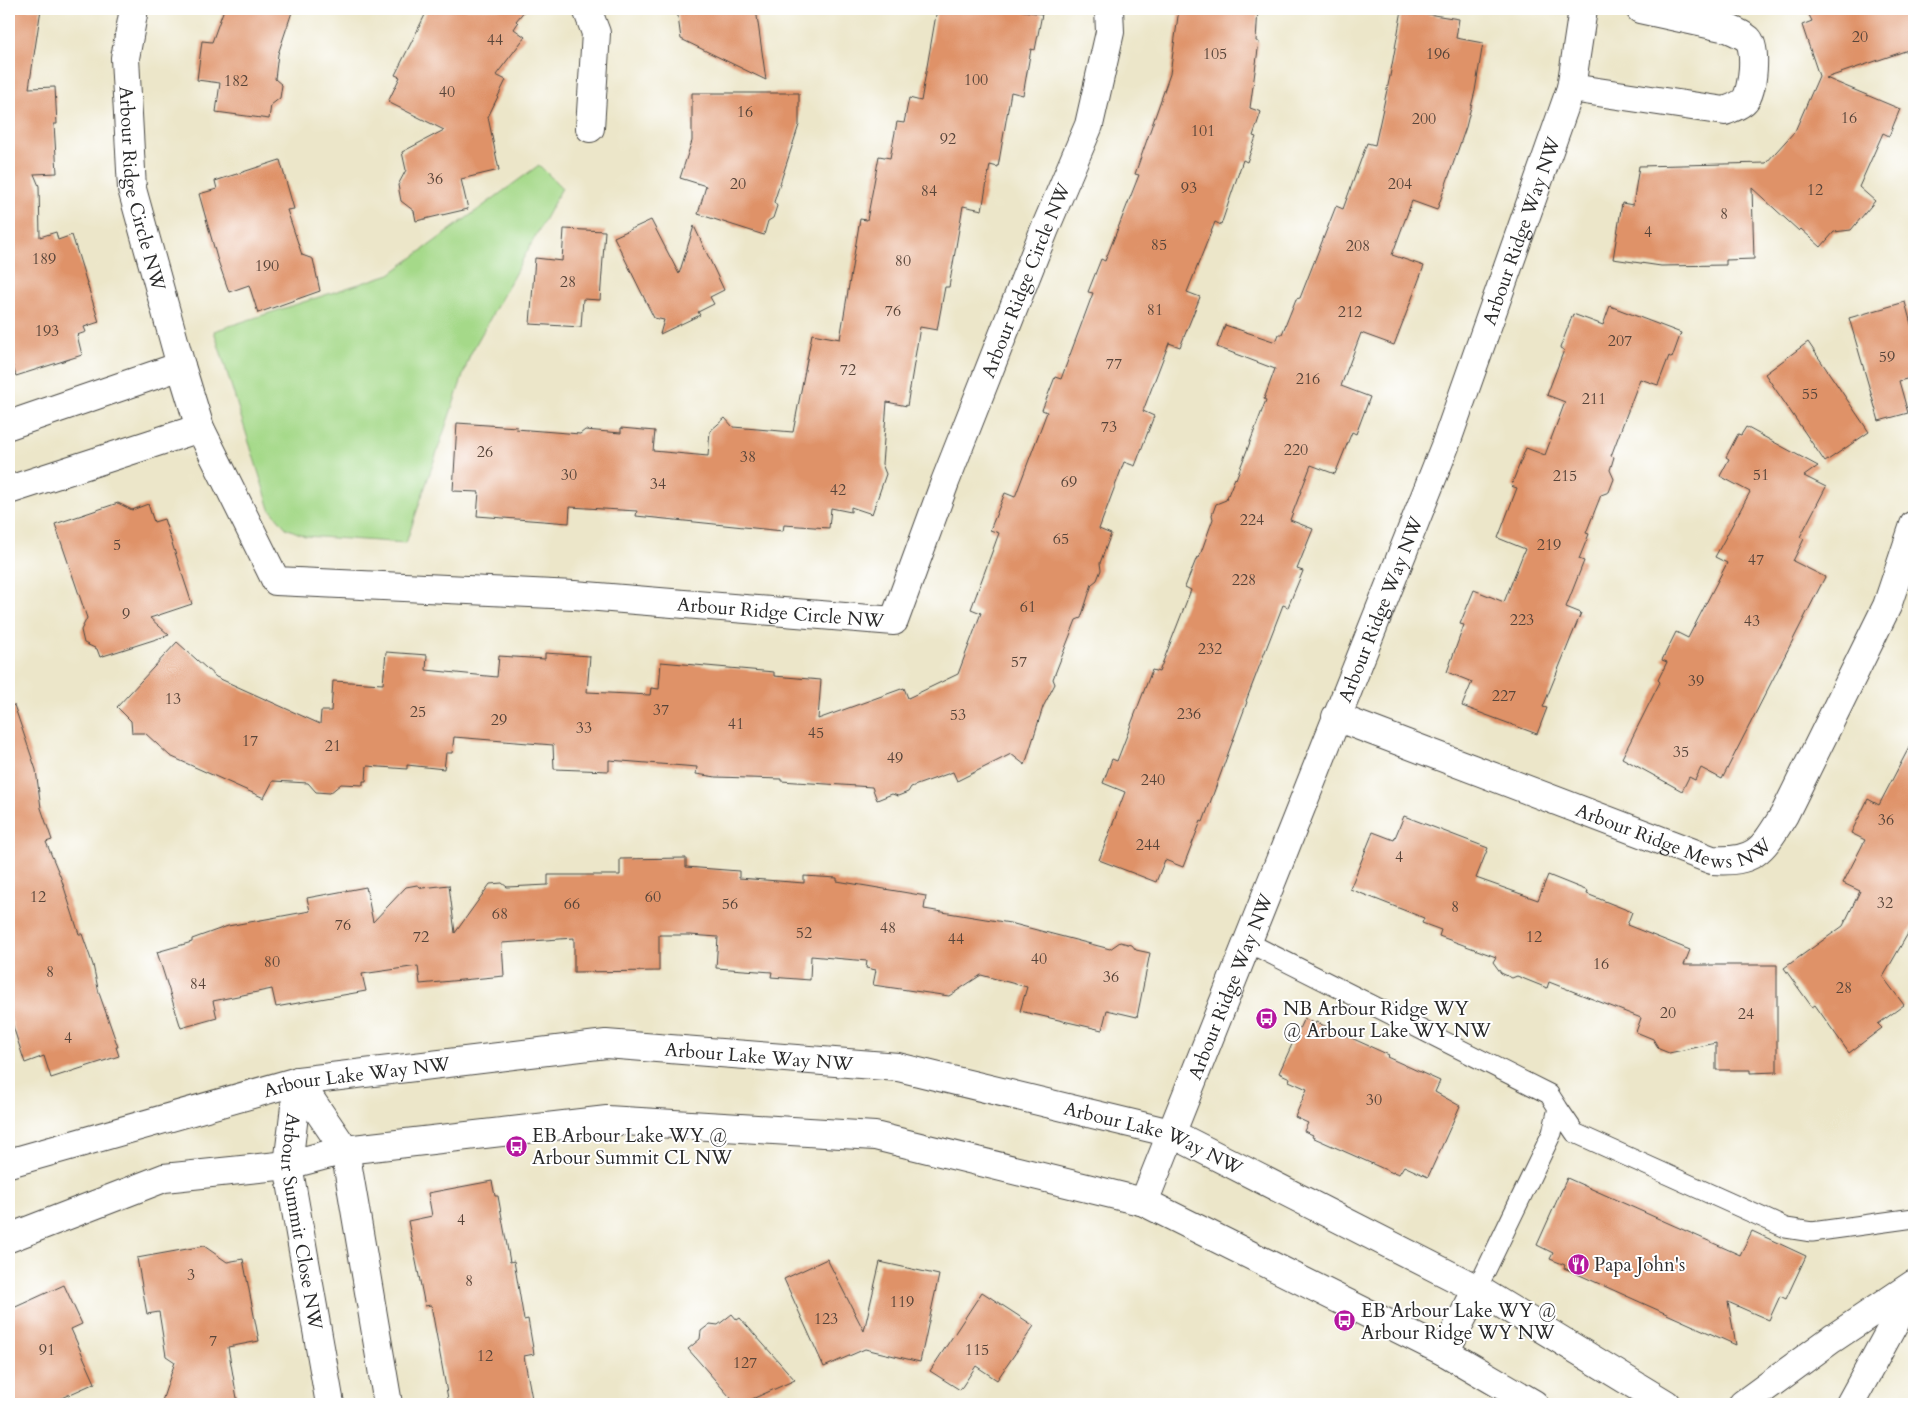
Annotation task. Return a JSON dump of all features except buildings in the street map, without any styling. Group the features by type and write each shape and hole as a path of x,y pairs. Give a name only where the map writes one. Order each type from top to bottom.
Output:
{"street":[{"name":"Arbour Ridge Circle NW","path":"134,9 124,58 132,189 200,428 276,581 574,595 894,621 952,464 1044,231 1089,125 1110,32 1109,9"},
{"path":"588,9 596,33 590,128"},
{"name":"Arbour Ridge Way NW","path":"1144,1202 1445,446 1571,88 1584,9"},
{"path":"1571,88 1725,111 1745,101 1750,92 1752,75 1753,49 1749,40 1727,28 1640,9"},
{"path":"9,424 181,366"},
{"path":"9,490 200,428"},
{"name":"Arbour Ridge Mews NW","path":"1336,717 1712,860 1732,861 1748,856 1763,847 1784,815 1887,606 1914,525"},
{"name":"Arbour Lake Way NW","path":"9,1163 298,1081 606,1044 898,1067 1171,1133 1477,1289 1666,1404"},
{"name":"Arbour Summit Close NW","path":"298,1081 345,1150 388,1404"},
{"name":"Arbour Summit Close NW","path":"298,1081 288,1165 330,1404"},
{"path":"9,1238 164,1178 288,1165 345,1150 607,1120 875,1136 1144,1202 1445,1352 1534,1404"},
{"path":"1743,1404 1832,1339 1914,1285"},
{"path":"1850,1404 1914,1285"},
{"path":"1445,1352 1477,1289"}],"lane":[{"path":"1247,942 1549,1094 1575,1133 1786,1228 1812,1232 1914,1218"},
{"path":"1477,1289 1552,1133 1558,1108"}],"green space":[{"path":"539,165 562,188 470,355 406,543 305,536 286,528 270,509 214,331 390,274"}],"place":[{"name":"NB Arbour Ridge WY @ Arbour Lake WY NW","path":"1267,1019"},
{"name":"EB Arbour Lake WY @ Arbour Summit CL NW","path":"516,1146"},
{"name":"Papa John's","path":"1578,1264"},
{"name":"EB Arbour Lake WY @ Arbour Ridge WY NW","path":"1345,1321"}]}
